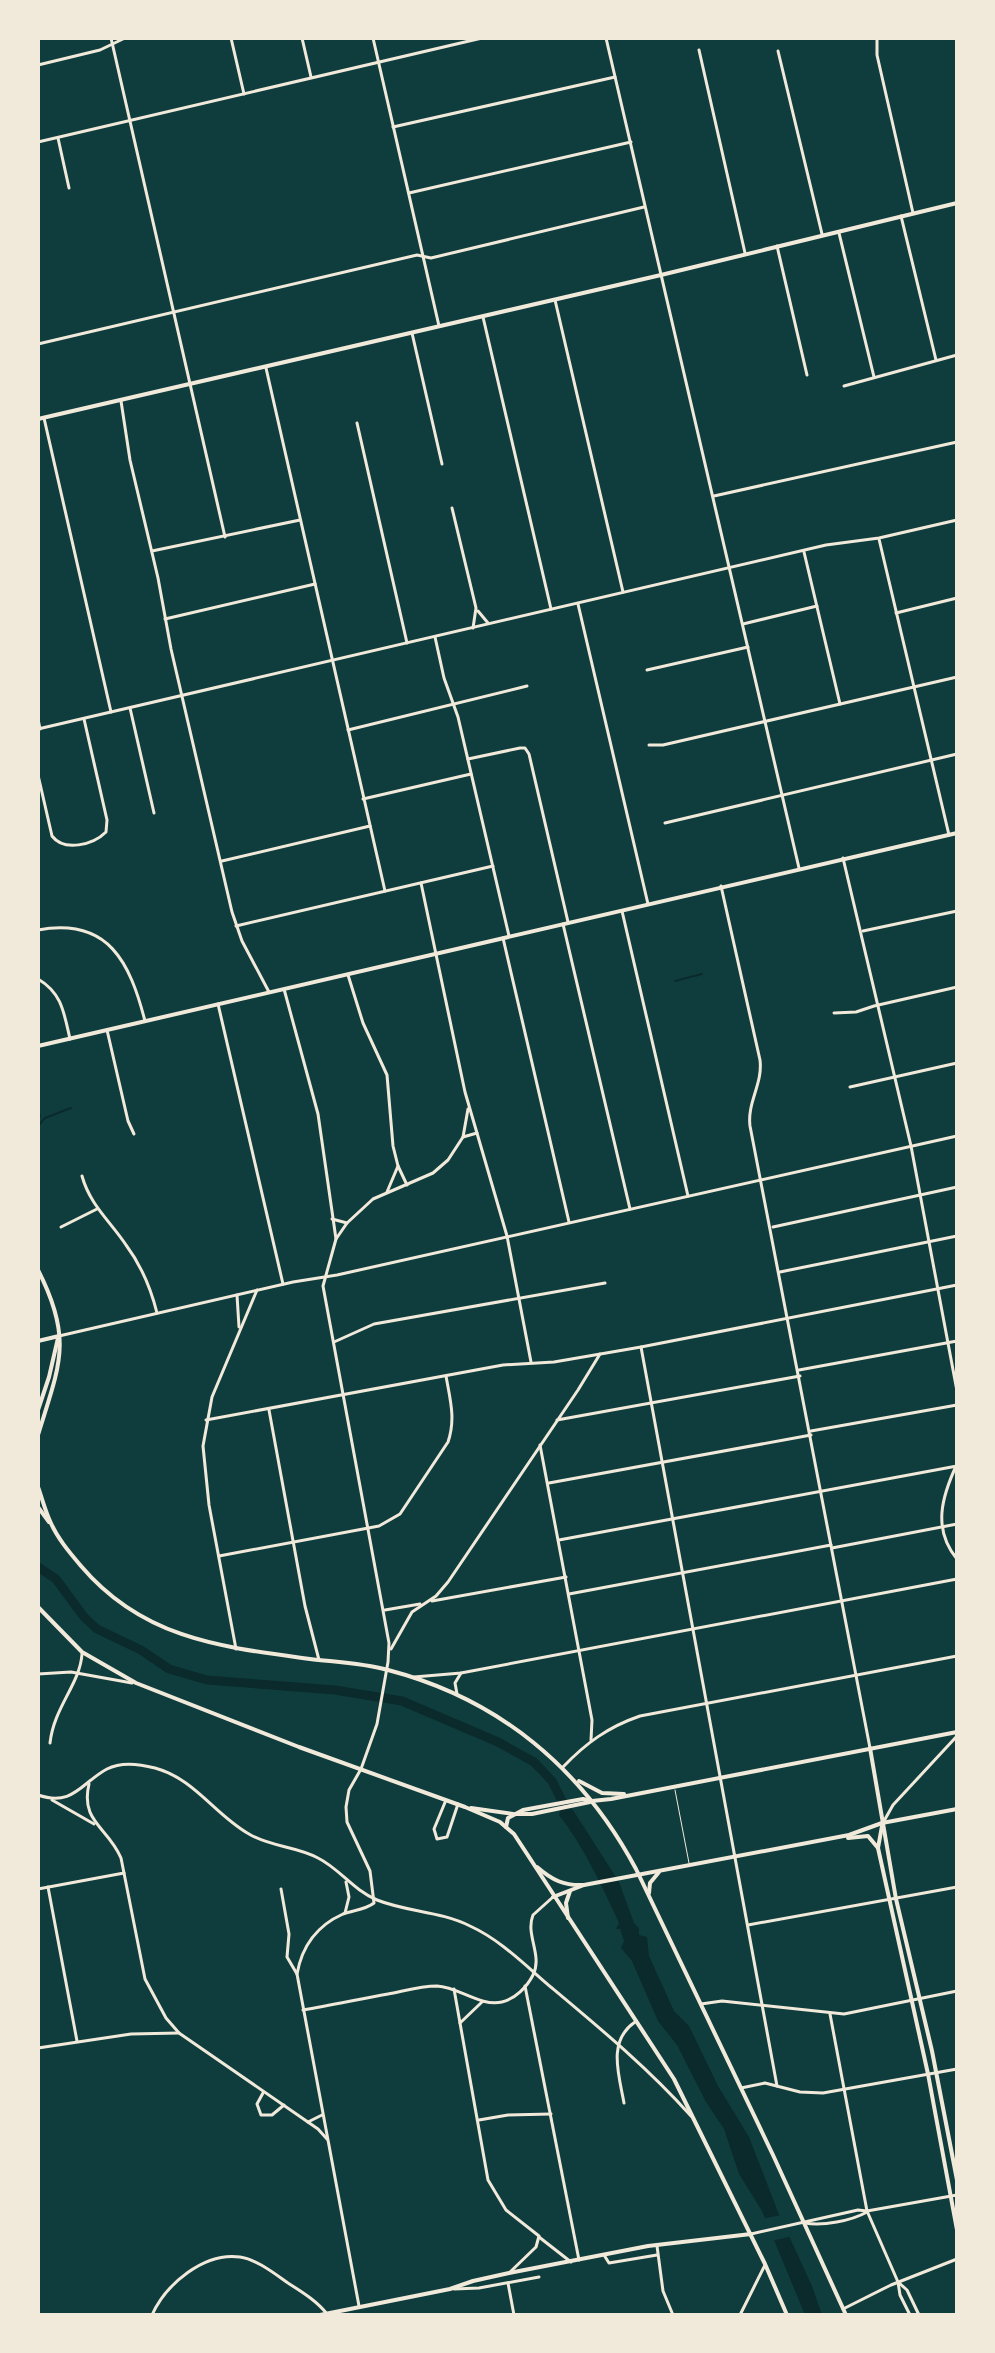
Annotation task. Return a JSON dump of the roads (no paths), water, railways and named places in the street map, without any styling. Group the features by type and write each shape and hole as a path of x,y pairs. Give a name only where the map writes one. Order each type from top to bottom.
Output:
{"main road":[{"path":"41,418 661,275 957,203"},
{"path":"38,1046 957,833"},
{"path":"38,1270 52,1304 61,1348 58,1375 38,1435"},
{"path":"38,1341 59,1336"},
{"path":"38,1410 59,1336"},
{"path":"38,1487 50,1524"},
{"path":"38,1507 77,1562 116,1601 144,1619 175,1633 236,1649 387,1670 412,1678 457,1694 504,1719 563,1767 614,1831 639,1875 846,2315"},
{"path":"38,1607 82,1652 136,1683 458,1804 506,1827 535,1866 674,2079 751,2234 787,2315"},
{"path":"465,1807 513,1814 957,1734"},
{"path":"870,1748 896,1899 957,2180"},
{"path":"573,1777 602,1793 624,1794"},
{"path":"842,1837 882,1823 957,1809"},
{"path":"506,1827 506,1821 513,1814"},
{"path":"882,1823 878,1848 928,2074 957,2230"},
{"path":"553,1897 584,1885 842,1837 868,1836 878,1848"},
{"path":"535,1866 553,1880 584,1885"},
{"path":"650,1899 650,1883 659,1872"},
{"path":"569,1920 566,1903 570,1891"},
{"path":"940,2143 952,2152"},
{"path":"943,2158 955,2167"},
{"path":"320,2315 604,2255 751,2234"}],"street":[{"path":"111,38 225,537"},
{"path":"38,63 113,45 125,38"},
{"path":"231,38 244,94"},
{"path":"302,38 311,77"},
{"path":"373,38 439,326"},
{"path":"38,142 482,38"},
{"path":"606,38 799,868"},
{"path":"877,38 877,55 913,213"},
{"path":"699,50 745,253"},
{"path":"778,51 822,234"},
{"path":"393,127 615,77"},
{"path":"58,138 69,188"},
{"path":"409,193 631,142"},
{"path":"38,344 417,255 431,258 644,207"},
{"path":"901,216 936,360"},
{"path":"838,230 874,377"},
{"path":"777,245 807,375"},
{"path":"555,299 623,592"},
{"path":"483,316 551,609"},
{"path":"412,333 442,464"},
{"path":"844,386 957,355"},
{"path":"265,366 385,891"},
{"path":"121,400 130,460 236,926 269,992"},
{"path":"41,418 111,712"},
{"path":"357,423 407,643"},
{"path":"714,496 957,442"},
{"path":"452,508 476,608 473,628"},
{"path":"152,551 300,520"},
{"path":"38,719 39,729 804,550 879,538 957,520"},
{"path":"879,538 949,835"},
{"path":"804,550 840,704"},
{"path":"165,619 315,584"},
{"path":"896,613 957,598"},
{"path":"578,603 648,904"},
{"path":"743,624 817,606"},
{"path":"476,608 489,624"},
{"path":"435,637 493,866 569,1222"},
{"path":"647,670 748,647"},
{"path":"649,745 663,745 957,677"},
{"path":"347,730 527,686"},
{"path":"130,708 154,813"},
{"path":"38,775 52,836 64,846 100,838 108,827 84,719"},
{"path":"468,759 525,748 529,754 630,1209"},
{"path":"665,823 957,754"},
{"path":"363,799 471,774"},
{"path":"220,861 370,826"},
{"path":"843,858 911,1146 957,1391"},
{"path":"236,926 493,866"},
{"path":"421,883 456,1056 507,1236 531,1362"},
{"path":"721,886 760,1060 760,1079 749,1115 870,1748"},
{"path":"622,910 688,1196"},
{"path":"861,931 957,911"},
{"path":"38,930 70,928 106,943 121,957 132,975 145,1021"},
{"path":"347,974 363,1023 387,1075 398,1166 407,1185"},
{"path":"38,979 60,999 70,1039"},
{"path":"834,1013 863,1011 957,987"},
{"path":"284,989 318,1114 336,1239"},
{"path":"218,1004 283,1284"},
{"path":"107,1030 128,1121 134,1134"},
{"path":"850,1087 957,1063"},
{"path":"360,2314 297,1974 300,1956 311,1937 345,1913 371,1906 374,1899 370,1871 346,1815 346,1798 361,1769 380,1711 390,1653 323,1286 336,1239 347,1223 362,1207 387,1192 424,1179 443,1165 463,1137 469,1106"},
{"path":"463,1137 477,1133"},
{"path":"59,1336 957,1136"},
{"path":"387,1192 398,1166"},
{"path":"82,1176 97,1209 129,1249 149,1288 157,1313"},
{"path":"772,1227 957,1187"},
{"path":"61,1227 97,1209"},
{"path":"332,1219 347,1223"},
{"path":"780,1272 957,1236"},
{"path":"334,1342 374,1324 605,1283"},
{"path":"206,1420 446,1376 641,1347 957,1285"},
{"path":"236,1649 203,1446 212,1397 257,1290"},
{"path":"237,1295 239,1331"},
{"path":"557,1420 651,1404 957,1341"},
{"path":"641,1347 777,2086"},
{"path":"390,1653 412,1612 436,1596 448,1582 600,1354"},
{"path":"219,1556 368,1528 386,1523 400,1514 448,1442 453,1418 446,1376"},
{"path":"549,1483 957,1405"},
{"path":"269,1410 307,1615 319,1660"},
{"path":"540,1444 580,1650 592,1720 591,1740"},
{"path":"559,1540 957,1465"},
{"path":"957,1465 943,1498 942,1527 946,1542 957,1559"},
{"path":"569,1594 957,1524"},
{"path":"384,1611 566,1577"},
{"path":"412,1678 461,1673 957,1579"},
{"path":"50,1743 55,1715 77,1673 82,1652"},
{"path":"563,1767 591,1740 632,1719 707,1702 957,1656"},
{"path":"38,1674 77,1673 136,1683"},
{"path":"457,1694 455,1683 461,1673"},
{"path":"882,1823 893,1805 957,1734"},
{"path":"51,1799 73,1794 115,1766 133,1764 159,1769 199,1792 248,1834 266,1843 319,1858 374,1899 437,1913 470,1925 494,1940 618,2044 663,2085 693,2119"},
{"path":"90,1782 86,1804 94,1824"},
{"path":"38,1795 51,1799 94,1824 115,1844 124,1873 145,1979 159,2007 179,2033 308,2122 327,2139"},
{"path":"446,1800 434,1829 437,1839 447,1837 458,1804"},
{"path":"38,1889 124,1873"},
{"path":"345,1913 349,1901 346,1880"},
{"path":"48,1887 77,2041"},
{"path":"748,1925 957,1887"},
{"path":"281,1889 289,1934 287,1957 297,1974"},
{"path":"303,2010 425,1987 454,1989 484,2001 503,2002 512,1998 534,1973 537,1959 531,1920 536,1910 553,1897"},
{"path":"525,1986 579,2260"},
{"path":"454,1989 488,2180 512,2216 571,2262"},
{"path":"700,2004 715,2001 830,2014 867,2010 957,1991"},
{"path":"460,2023 484,2001"},
{"path":"830,2014 867,2211 910,2315"},
{"path":"624,2103 618,2044 623,2032 637,2020"},
{"path":"38,2048 131,2034 179,2033"},
{"path":"741,2088 760,2082 809,2093 844,2090 957,2069"},
{"path":"264,2091 257,2104 261,2115 272,2115 284,2105"},
{"path":"478,2121 508,2115 551,2114"},
{"path":"308,2122 322,2115"},
{"path":"751,2234 805,2223 816,2225 859,2216 867,2211 957,2195"},
{"path":"509,2273 536,2247 539,2236"},
{"path":"657,2246 663,2291 673,2315"},
{"path":"604,2255 609,2263 657,2255"},
{"path":"152,2315 164,2295 198,2266 239,2256 288,2283 321,2306 327,2314"},
{"path":"843,2309 898,2282 957,2259"},
{"path":"740,2315 765,2264"},
{"path":"450,2289 479,2288 539,2277"},
{"path":"508,2282 514,2315"},
{"path":"898,2282 906,2288 919,2315"}],"lane":[{"path":"674,1785 690,1866"}],"water":[{"path":"562,1802 573,1810 619,1882 634,1923 639,1928 639,1935 647,1937 649,1956 674,2011 689,2026 718,2086 749,2137 822,2315 805,2315 762,2211 739,2174 724,2129 706,2102 677,2045 658,2021 632,1961 621,1948 624,1941 620,1929 616,1929 619,1923 613,1909 584,1853 559,1815"}],"waterway":[{"path":"675,981 702,974"},
{"path":"38,1126 45,1118 71,1108"},
{"path":"38,1123 40,1115"},
{"path":"38,1567 56,1579 84,1617 97,1629 141,1650 169,1669 207,1680 335,1690 402,1701 498,1742 534,1762 552,1781 566,1809"}]}
